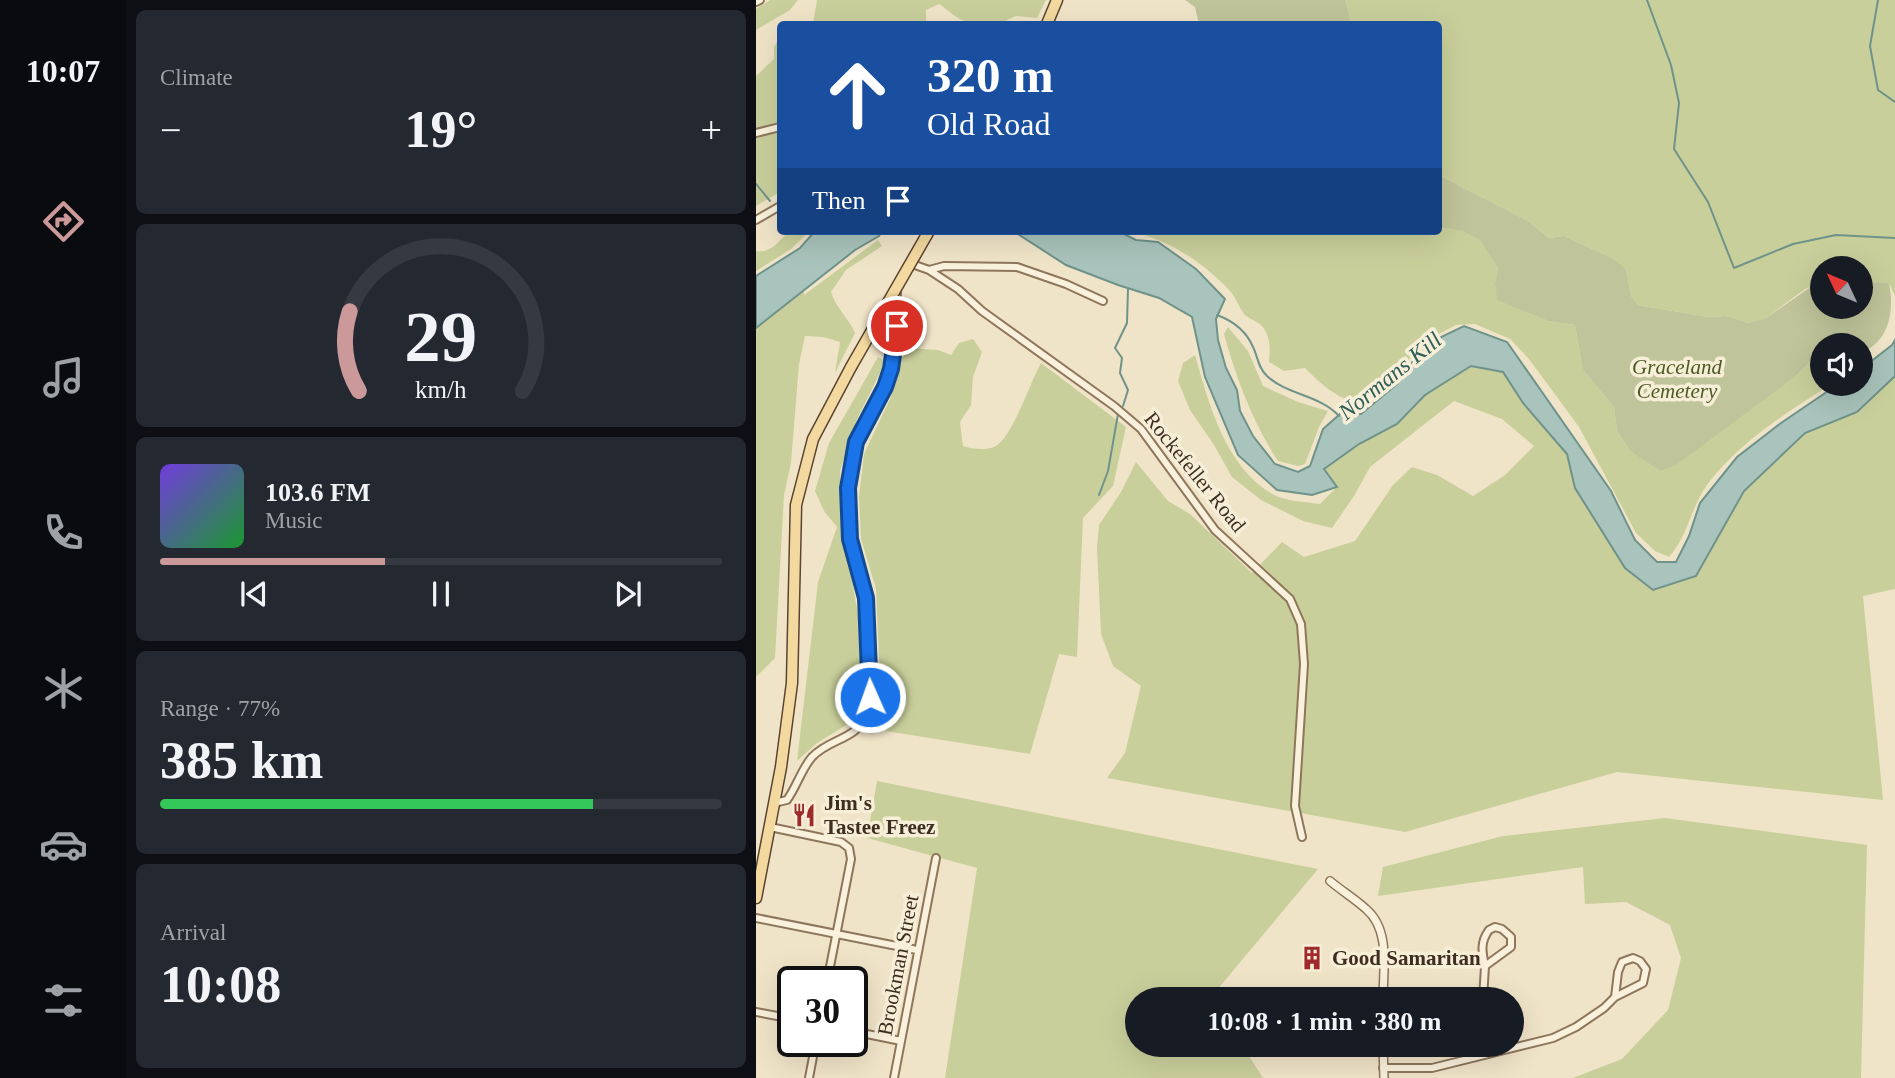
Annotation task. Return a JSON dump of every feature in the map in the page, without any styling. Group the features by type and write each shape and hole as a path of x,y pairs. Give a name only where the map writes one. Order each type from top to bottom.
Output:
{"main road":[{"path":"1049,21 1057,0"},
{"path":"756,898 792,683 796,505 813,439 850,367 927,235"}],"street":[{"path":"756,133 777,128"},
{"path":"756,220 777,208"},
{"name":"Rockefeller Road","path":"774,803 787,800 813,757 824,748 854,733 864,721 869,709 866,598 850,539 848,488 856,442 885,387 894,356 899,275 904,268 915,265 929,270 958,289 982,311 1114,406 1141,429 1215,530 1290,599 1301,624 1304,664 1296,806 1302,837"},
{"path":"929,270 944,266 1017,267 1066,284 1103,301"},
{"path":"770,827 841,842 849,848 851,856 830,966"},
{"name":"Brookman Street","path":"894,1078 936,858"},
{"path":"1331,881 1366,909 1378,923 1384,949 1383,987"},
{"path":"756,918 918,950"},
{"path":"1484,987 1485,966 1482,951 1485,936 1489,929 1502,929 1511,937 1511,947 1485,966"},
{"path":"1524,1043 1553,1038 1576,1027 1615,997 1643,984 1646,969 1640,961 1633,958 1622,962 1615,997"},
{"path":"756,1012 777,1016"},
{"path":"868,1034 901,1041"},
{"path":"809,1078 813,1057"},
{"path":"1384,1057 1384,1078"},
{"path":"1384,1068 1432,1068 1467,1057"}],"green space":[{"path":"770,0 798,0 790,10 756,30 756,9"},
{"path":"817,0 1046,0 1037,18 1016,16 1005,21 967,21 939,4 926,10 926,21 814,21"},
{"path":"1185,0 1346,0 1350,21 1198,21 1195,7"},
{"path":"1346,0 1895,0 1895,296 1889,283 1873,283 1873,256 1810,256 1810,287 1766,318 1748,323 1726,316 1708,317 1638,305 1631,296 1626,269 1614,259 1564,236 1549,238 1528,221 1442,177 1442,21 1350,21"},
{"path":"777,42 777,194 756,206 756,76 774,59 774,47"},
{"name":"Graceland Cemetery","path":"1442,177 1528,221 1549,238 1564,236 1614,259 1626,269 1631,296 1638,305 1708,317 1726,316 1748,323 1766,318 1810,287 1810,319 1873,319 1873,283 1876,282 1889,283 1890,315 1884,334 1873,346 1873,333 1810,333 1810,362 1797,375 1676,465 1661,471 1630,451 1617,431 1614,407 1583,370 1575,325 1548,321 1497,300 1495,283 1498,269 1480,240 1463,231 1442,228"},
{"path":"1442,227 1467,232 1481,240 1498,269 1495,283 1498,300 1548,321 1575,325 1583,370 1614,407 1617,431 1630,451 1641,457 1797,375 1810,362 1810,396 1813,396 1766,428 1720,469 1707,485 1681,540 1669,557 1655,551 1636,533 1579,427 1529,359 1510,339 1475,324 1456,325 1435,336 1413,355 1380,393 1364,404 1347,400 1305,368 1284,371 1269,362 1267,334 1260,324 1244,314 1232,294 1219,280 1197,261 1172,246 1145,235 1442,235"},
{"path":"785,235 806,235 791,249 756,271 756,251 766,250"},
{"path":"878,240 882,246 846,270 831,292 855,333 835,373 840,342 805,336 799,364 791,463 784,495 775,658 756,677 756,328"},
{"path":"1228,327 1248,351 1263,386 1298,402 1328,411 1305,464 1298,466 1278,461 1269,446 1253,416 1234,367 1224,334"},
{"path":"973,339 982,352 973,377 971,405 960,422 963,446 988,449 1002,440 1015,420 1041,363 1126,427 1113,486 1083,518 1077,657 1059,654 1030,754 873,729 880,680 876,589 861,539 859,496 864,454 891,397 902,358 908,348 938,350 951,355 959,343"},
{"path":"1195,355 1213,413 1231,451 1242,467 1272,494 1295,501 1320,504 1337,487 1324,469 1359,444 1397,424 1425,395 1471,366 1503,372 1523,403 1567,454 1575,488 1625,568 1696,576 1744,491 1805,433 1857,412 1895,376 1895,589 1863,596 1883,800 1617,772 1405,832 1107,778 1125,753 1141,686 1113,666 1101,634 1097,548 1099,525 1121,492 1136,462 1168,501 1190,514 1252,573 1282,542 1304,557 1355,541 1393,485 1412,467 1437,475 1473,496 1505,475 1534,446 1502,419 1454,401 1370,467 1332,528 1303,521 1261,500 1232,477 1190,410 1178,381 1183,363"},
{"path":"878,357 886,361 857,419 840,471 841,514 860,627 865,682 858,711 848,724 817,743 797,761 818,582 837,527 824,511 815,491 829,443"},
{"path":"877,781 1318,869 1220,987 1125,987 1125,1057 1250,1057 1263,1078 945,1078 977,868 867,838"},
{"path":"1665,818 1867,845 1861,1078 1573,1078 1622,1059 1668,1010 1681,958 1670,925 1626,902 1585,904 1583,867 1378,896 1383,867 1503,836"}],"water":[{"path":"811,235 880,235 855,250 756,328 756,276 800,248"},
{"path":"1019,235 1126,235 1136,240 1158,242 1196,269 1225,299 1216,319 1218,340 1226,368 1237,390 1240,411 1253,436 1275,464 1298,472 1310,466 1323,429 1340,414 1361,414 1397,384 1416,357 1441,337 1464,326 1507,342 1611,491 1635,540 1657,562 1676,562 1689,536 1700,503 1737,457 1781,423 1821,396 1873,396 1873,360 1895,340 1895,376 1857,412 1805,433 1744,491 1696,576 1653,590 1625,568 1575,488 1567,454 1523,403 1503,372 1471,366 1425,395 1397,424 1359,444 1324,469 1337,487 1312,495 1277,490 1238,455 1205,377 1192,317 1159,298 1066,265"}],"waterway":[{"path":"1647,0 1671,65 1679,103 1674,149 1708,202 1734,268 1793,244 1836,235 1895,238"},
{"path":"1878,0 1870,46 1878,90 1895,102"},
{"path":"756,184 770,201"},
{"path":"1123,406 1128,390 1120,373 1122,358 1115,348 1127,323 1128,289"},
{"name":"Normans Kill","path":"1217,315 1243,331 1267,376 1284,387 1323,404 1339,416"},
{"path":"1099,495 1108,471 1118,414"}],"place":[{"name":"Jim's Tastee Freez","path":"804,815"},
{"name":"Good Samaritan","path":"1312,958"}],"route":[{"path":"870,697 866,598 850,539 848,488 850,464 856,442 885,387 891,369 897,326"}]}
